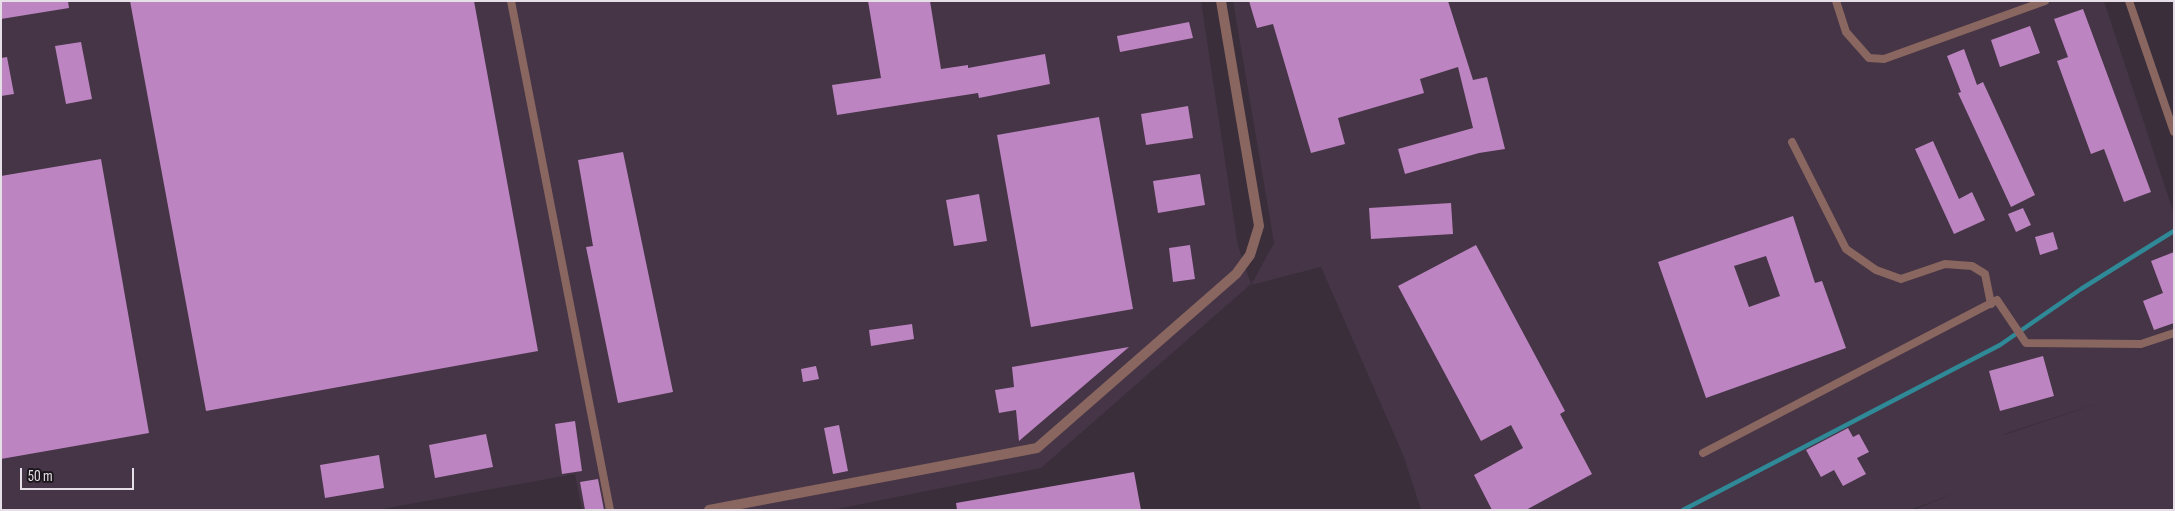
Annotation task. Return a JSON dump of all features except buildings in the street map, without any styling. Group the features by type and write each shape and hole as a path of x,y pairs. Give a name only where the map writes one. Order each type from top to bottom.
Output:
{"street":[{"path":"709,510 1037,448 1236,274 1250,255 1259,226 1221,1"}],"lane":[{"path":"511,1 610,510"},
{"path":"1836,1 1846,32 1869,58 1884,59 2045,1"},
{"path":"2129,1 2174,132"},
{"path":"1792,142 1846,249 1876,270 1901,279 1945,264 1972,266 1985,274 1994,302 2026,343 2142,344 2174,332"},
{"path":"1703,453 1994,302"}],"shaded area":[{"path":"1,1 1201,1 1238,246 1251,284 1041,468 832,510 582,510 575,474 377,510 1,510"},
{"path":"1233,1 2104,1 2174,214 2174,510 1913,510 1956,493 1910,510 1421,510 1404,457 1321,267 1251,285 1274,243","holes":["2108,400 2004,435 2004,434"]}],"waterway":[{"path":"1683,510 2000,345 2081,289 2174,231"}]}
